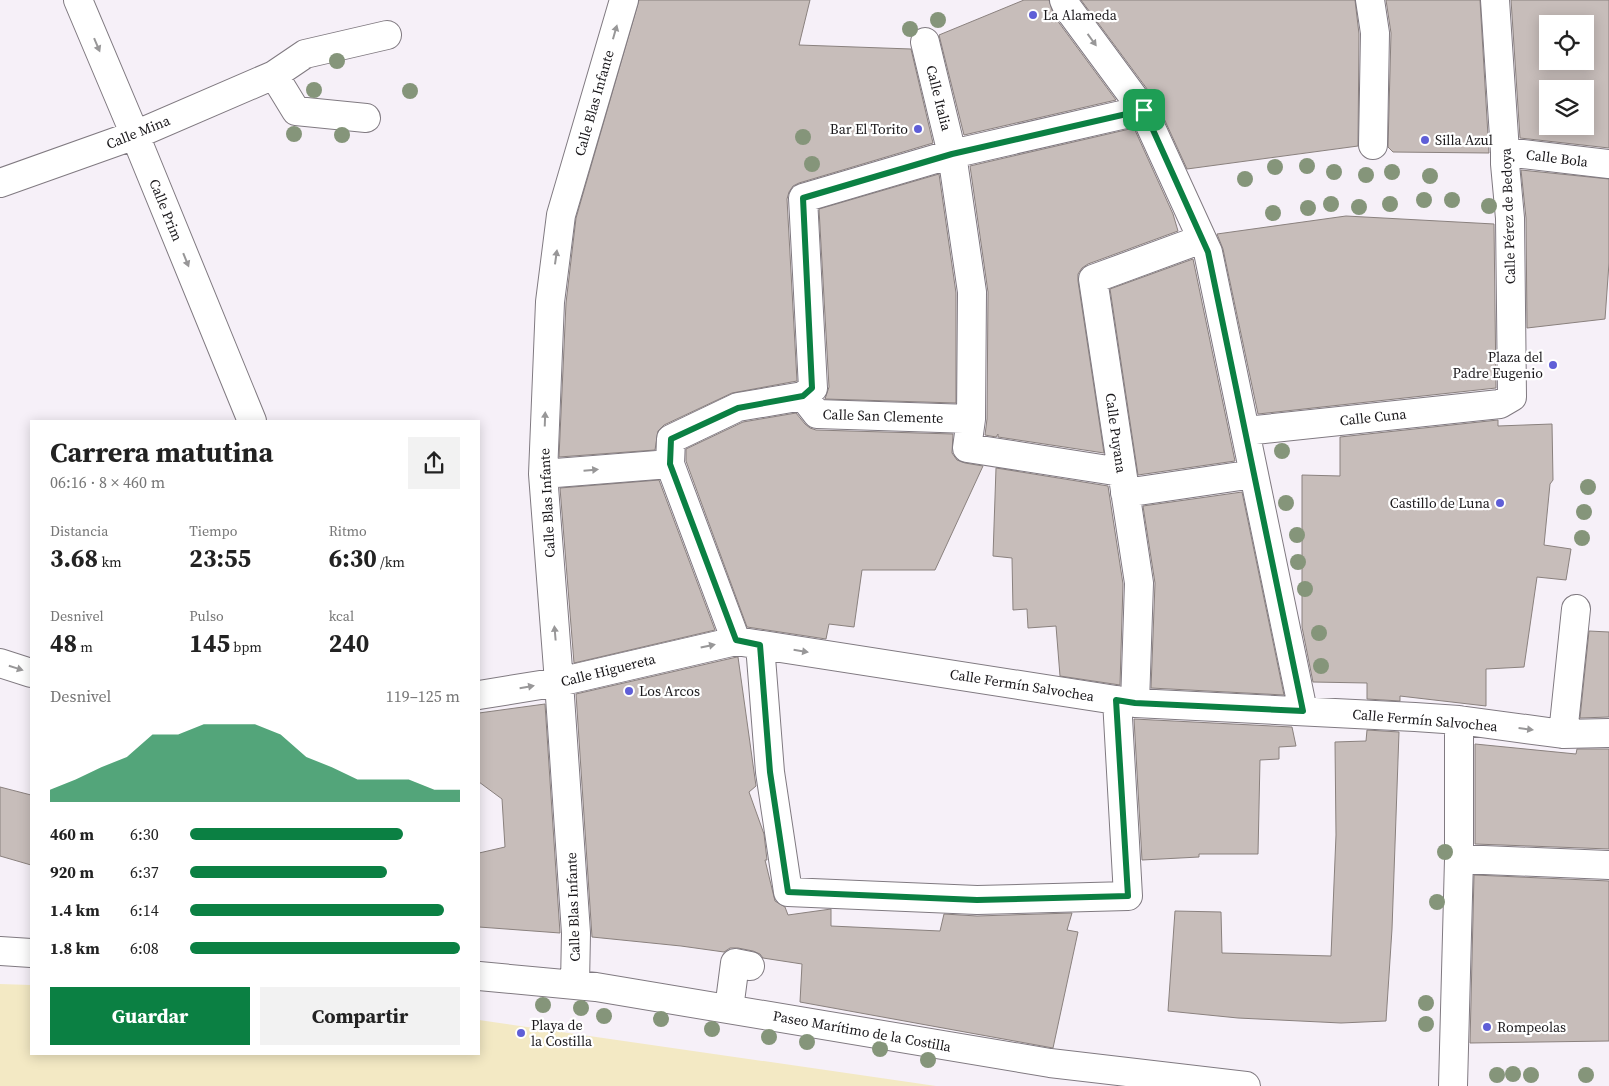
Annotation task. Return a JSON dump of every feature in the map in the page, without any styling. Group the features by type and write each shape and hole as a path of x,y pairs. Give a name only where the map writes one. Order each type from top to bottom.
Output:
{"street":[{"name":"Calle Prim","path":"78,0 252,420"},
{"name":"Calle Blas Infante","path":"575,984 576,933 543,474 550,302 561,215 624,0"},
{"path":"1064,0 1067,7 1144,110 1208,252 1303,711"},
{"path":"1370,0 1375,33 1373,145"},
{"name":"Calle Pérez de Bedoya","path":"1495,0 1505,152 1504,164 1510,218 1512,343 1512,397 1500,404"},
{"name":"Calle Mina","path":"0,183 135,135 274,75 305,54 387,35"},
{"name":"Calle Italia","path":"925,42 952,154 972,292 971,419 967,448 1123,483"},
{"path":"274,75 296,111 366,118"},
{"path":"748,643 670,464 671,439 738,408 808,392 803,198 952,154 1144,110"},
{"name":"Calle Bola","path":"1505,152 1609,164"},
{"name":"Calle Puyana","path":"748,643 788,892 977,900 1128,896 1126,702 1139,583 1093,279 1202,239"},
{"name":"Calle San Clemente","path":"808,392 817,414 971,419"},
{"name":"Calle Cuna","path":"1246,431 1500,404"},
{"path":"543,474 670,464"},
{"path":"1123,483 1254,474"},
{"path":"1563,734 1576,609"},
{"name":"Calle Higuereta","path":"480,695 559,682 748,643"},
{"name":"Calle Fermín Salvochea","path":"748,643 1126,702 1459,720 1563,734 1609,732"},
{"path":"0,663 30,673"},
{"path":"1453,1086 1459,720"},
{"path":"1458,858 1609,865"},
{"path":"0,950 30,952"},
{"path":"730,1009 735,963 750,966"},
{"name":"Paseo Marítimo de la Costilla","path":"480,976 575,984 1050,1063 1246,1086"}],"sand":[{"name":"Playa de la Costilla","path":"0,984 30,985 30,1055 480,1055 480,1020 936,1086 0,1086"}],"building":[{"path":"639,0 810,0 799,45 911,49 933,143 799,183 793,186 789,192 787,199 797,381 732,393 664,425 658,431 655,450 559,457 566,303 576,218"},
{"path":"1024,0 1049,0 1054,16 1116,100 964,135 939,35"},
{"path":"1081,0 1355,0 1359,34 1358,146 1187,169 1156,101"},
{"path":"1386,0 1480,0 1489,153 1393,152 1388,147 1391,33"},
{"path":"1511,0 1609,0 1609,148 1520,138"},
{"path":"1134,128 1173,214 1178,231 1088,264 1078,274 1104,453 998,437 998,434 996,437 985,435 987,419 988,292 970,166"},
{"path":"1521,170 1609,179 1609,263 1605,319 1527,328 1526,218"},
{"path":"939,174 956,293 956,403 825,399 829,387 819,209"},
{"path":"1346,216 1494,224 1496,388 1258,414 1223,249 1217,234"},
{"path":"1193,259 1235,461 1138,475 1110,289"},
{"path":"796,413 805,424 816,430 953,434 952,453 957,460 983,466 935,570 862,570 854,627 829,624 826,639 747,627 686,461 686,449 743,422"},
{"path":"1498,420 1498,426 1552,424 1553,480 1550,484 1544,545 1571,549 1566,580 1537,577 1524,667 1486,669 1486,706 1400,696 1400,701 1367,699 1367,683 1313,682 1302,627 1302,475 1340,476 1340,437"},
{"path":"996,468 1108,486 1123,584 1120,685 1060,676 1056,626 1028,628 1027,609 1013,610 1012,558 993,556"},
{"path":"659,480 715,630 574,663 560,488"},
{"path":"1242,492 1284,695 1151,688 1155,583 1143,506"},
{"path":"1589,631 1609,632 1609,717 1580,718"},
{"path":"738,657 756,786 749,792 764,834 767,860 765,860 775,901 785,907 788,915 831,909 831,926 940,931 944,914 977,916 1072,913 1067,930 1078,932 1053,1048 800,1002 802,964 763,958 760,954 753,951 730,948 724,952 592,937 576,694"},
{"path":"545,704 560,933 480,927 480,853 505,847 502,799 480,783 480,713"},
{"path":"1134,719 1292,727 1296,746 1279,747 1279,759 1260,760 1258,854 1199,854 1199,857 1142,860"},
{"path":"1367,730 1399,732 1392,929 1386,1021 1341,1023 1238,1018 1168,1011 1175,911 1221,912 1222,953 1331,956 1336,835 1335,742 1366,741"},
{"path":"1475,744 1576,754 1577,749 1609,749 1609,849 1475,844"},
{"path":"0,787 30,795 30,865 0,856"},
{"path":"1474,875 1609,881 1609,1041 1470,1043"}],"place":[{"name":"La Alameda","path":"1033,15"},
{"name":"Bar El Torito","path":"918,129"},
{"name":"Silla Azul","path":"1425,140"},
{"name":"Plaza del Padre Eugenio","path":"1553,365"},
{"name":"Castillo de Luna","path":"1500,503"},
{"name":"Los Arcos","path":"629,691"},
{"name":"Rompeolas","path":"1487,1027"},
{"name":"Playa de la Costilla","path":"521,1033"}],"route":[{"path":"1144,110 1208,252 1303,711 1135,703 1116,700 1128,896 977,900 788,892 770,772 760,645 736,640 670,464 671,439 738,408 803,396 812,388 803,198 952,154 1144,110"}]}
